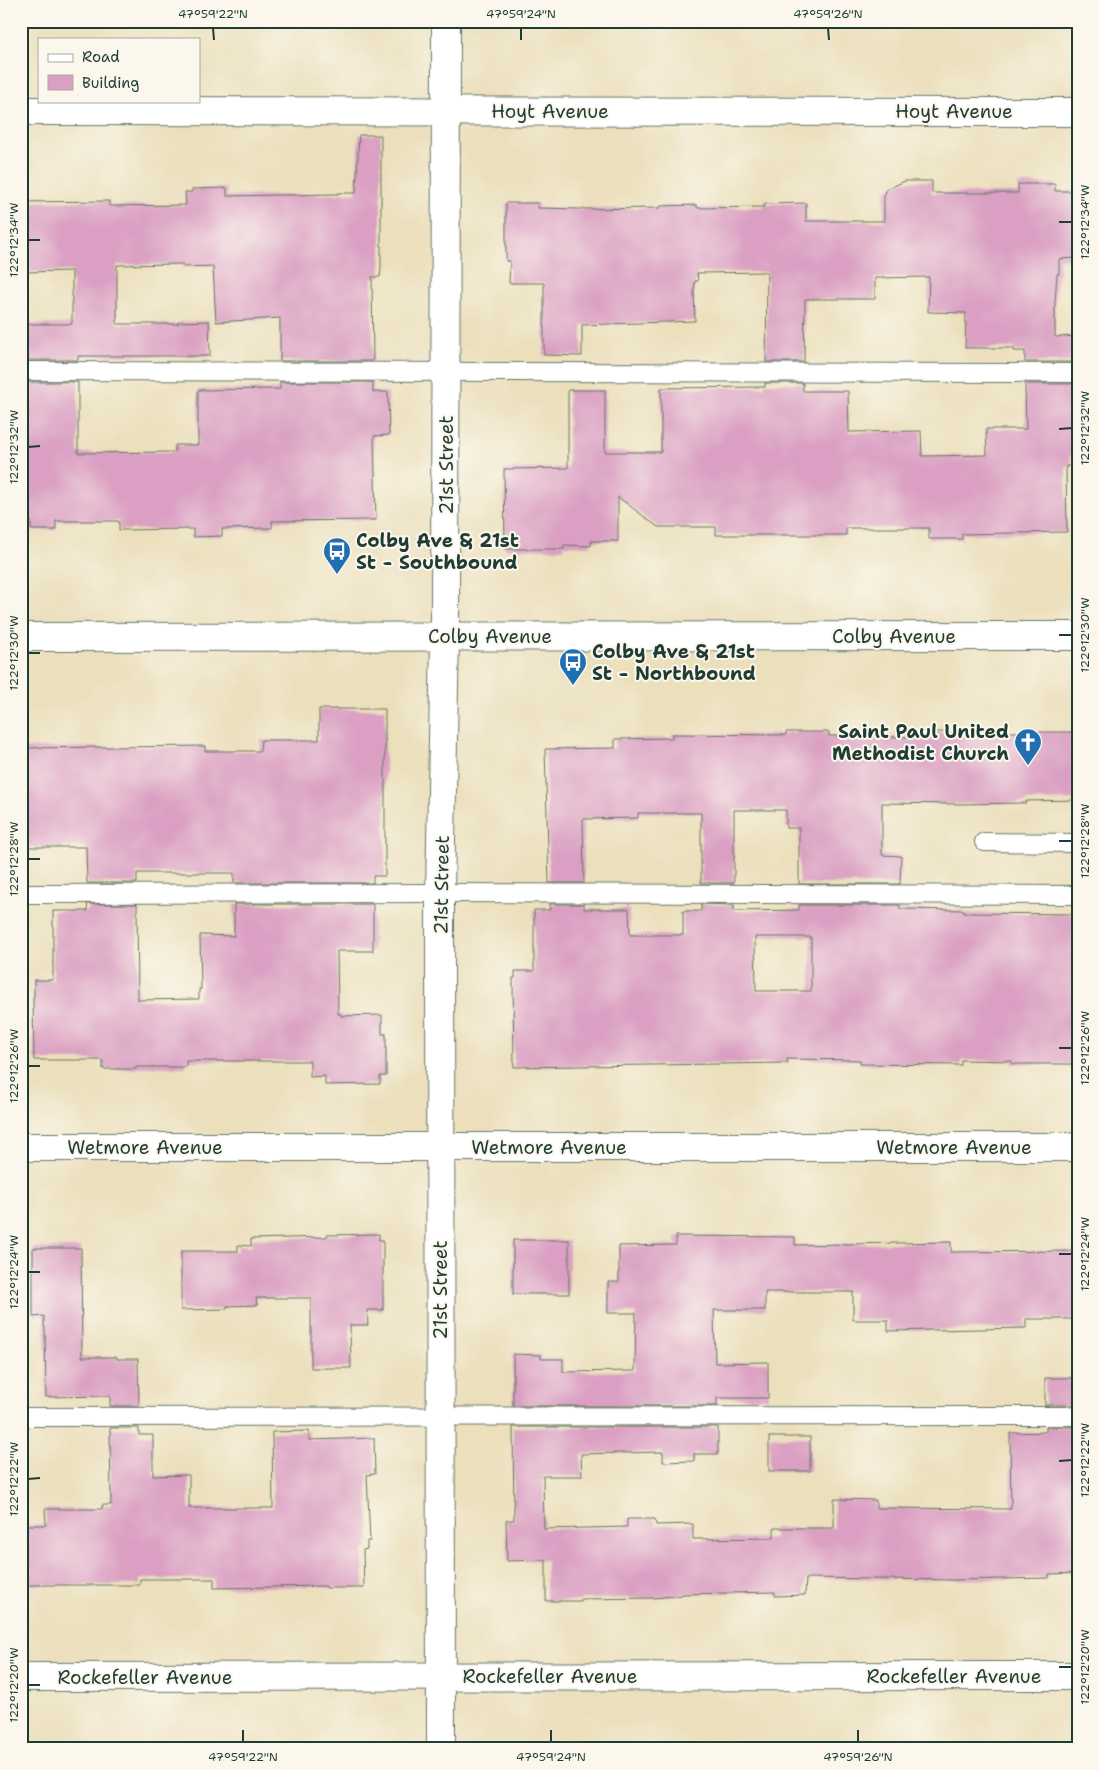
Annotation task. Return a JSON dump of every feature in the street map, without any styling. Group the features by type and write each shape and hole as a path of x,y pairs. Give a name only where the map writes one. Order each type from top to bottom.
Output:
{"street":[{"name":"21st Street","path":"441,1749 440,893 445,636 446,21"},
{"name":"Hoyt Avenue","path":"21,111 1078,112"},
{"name":"Colby Avenue","path":"21,637 1078,636"},
{"name":"Wetmore Avenue","path":"21,1147 1078,1147"},
{"name":"Rockefeller Avenue","path":"21,1677 1078,1676"}],"lane":[{"path":"21,371 1078,373"},
{"path":"984,842 1078,843"},
{"path":"21,894 1078,895"},
{"path":"21,1417 1078,1416"}],"building":[{"path":"359,135 381,135 381,268 380,277 372,277 373,361 280,361 280,318 216,322 213,266 183,267 182,264 117,265 117,324 178,324 178,322 209,321 210,356 78,356 78,360 22,360 22,324 72,324 72,271 21,272 21,202 109,201 109,206 186,205 185,192 192,192 192,189 227,188 227,196 356,193"},
{"path":"905,181 932,181 932,193 1018,193 1018,184 1055,184 1055,191 1078,191 1078,258 1059,259 1055,302 1055,337 1078,336 1078,362 1025,362 1025,351 1014,351 1014,348 965,348 966,313 928,312 929,277 875,278 875,299 805,299 804,362 766,362 767,272 697,273 698,281 695,281 694,292 695,321 582,325 582,356 544,355 544,283 509,283 510,261 506,261 506,203 538,203 538,208 580,209 660,208 660,206 697,205 697,208 764,207 764,204 806,203 806,221 884,221 884,196 887,189"},
{"path":"22,382 78,382 78,453 175,452 175,445 198,445 198,390 280,389 280,382 373,382 373,392 388,392 389,435 374,436 376,520 272,521 272,528 222,529 222,536 193,537 193,529 119,530 119,521 56,521 56,530 31,530 31,521 21,521"},
{"path":"765,383 803,383 803,391 848,391 849,432 921,431 922,456 987,455 986,429 1026,429 1025,384 1078,384 1078,455 1071,455 1071,466 1066,466 1067,532 962,534 962,539 929,539 929,528 846,528 846,535 716,535 716,527 658,527 618,497 618,541 591,541 591,546 564,545 564,549 505,549 504,469 568,468 568,390 605,390 605,452 661,452 661,388 765,387"},
{"path":"319,709 385,709 385,876 373,876 373,883 234,883 234,873 137,873 137,883 87,883 86,847 21,847 21,748 205,746 205,751 260,751 261,740 319,740"},
{"path":"786,732 829,732 829,736 937,737 937,732 1078,732 1078,800 1026,801 1026,803 882,803 882,855 901,856 900,884 799,884 799,828 786,828 786,810 734,810 734,883 701,883 701,813 638,813 638,818 583,819 584,883 549,883 545,749 615,748 615,739 672,738 672,734 786,735"},
{"path":"87,904 137,904 138,1000 199,999 199,989 201,989 200,935 234,936 234,904 373,904 373,951 337,951 338,1014 341,1014 341,1016 382,1015 382,1034 386,1034 386,1076 380,1076 380,1084 325,1085 325,1076 310,1077 310,1061 186,1061 186,1067 103,1069 103,1061 101,1060 34,1060 34,980 53,980 53,911 88,911"},
{"path":"550,904 584,904 584,909 629,909 630,935 683,935 683,911 701,911 701,904 734,905 734,911 799,910 799,905 900,905 900,909 964,910 964,913 1078,914 1078,1064 1012,1064 1012,1061 961,1060 961,1065 860,1064 860,1060 787,1059 788,1063 514,1067 513,978 515,978 515,971 534,971 534,910 550,910","holes":["755,937 811,937 811,991 756,991"]},
{"path":"379,1234 379,1240 383,1240 383,1310 367,1310 368,1325 350,1325 351,1368 311,1368 311,1298 256,1298 257,1305 227,1306 227,1309 181,1310 181,1251 238,1251 238,1245 251,1246 251,1239"},
{"path":"676,1236 795,1237 795,1245 951,1242 951,1252 1078,1251 1078,1319 1026,1319 1026,1328 888,1331 888,1320 853,1320 853,1292 765,1292 765,1310 714,1310 715,1363 768,1362 768,1398 717,1398 717,1406 513,1406 513,1354 541,1355 541,1359 563,1359 563,1372 635,1371 636,1313 608,1313 608,1282 619,1282 619,1246 676,1245"},
{"path":"513,1240 569,1240 569,1294 513,1294"},
{"path":"33,1248 81,1248 82,1357 138,1359 139,1406 110,1406 110,1396 46,1397 44,1316 33,1317"},
{"path":"1045,1378 1074,1378 1074,1405 1045,1405"},
{"path":"513,1427 718,1427 718,1454 694,1454 694,1461 663,1462 663,1452 581,1454 582,1476 543,1476 544,1529 627,1527 627,1519 655,1519 656,1525 693,1524 693,1539 774,1538 774,1528 834,1528 834,1499 876,1500 876,1508 1011,1509 1010,1433 1046,1432 1046,1427 1074,1427 1075,1432 1078,1432 1078,1573 1049,1574 1049,1578 953,1580 806,1578 805,1595 775,1596 775,1592 682,1594 654,1598 546,1601 546,1560 507,1561 506,1520 514,1520"},
{"path":"110,1428 139,1428 139,1435 153,1435 153,1476 189,1475 189,1508 273,1508 272,1432 309,1431 309,1440 374,1438 375,1474 367,1475 370,1541 367,1541 367,1549 363,1550 364,1588 326,1588 326,1586 214,1588 214,1579 140,1579 140,1585 22,1585 21,1536 23,1525 46,1525 45,1509 102,1509 102,1505 111,1505"},
{"path":"769,1437 810,1437 810,1471 769,1471"}],"place":[{"name":"Colby Ave & 21st St - Southbound","path":"337,575"},
{"name":"Colby Ave & 21st St - Northbound","path":"573,686"},
{"name":"Saint Paul United Methodist Church","path":"1028,766"}]}
